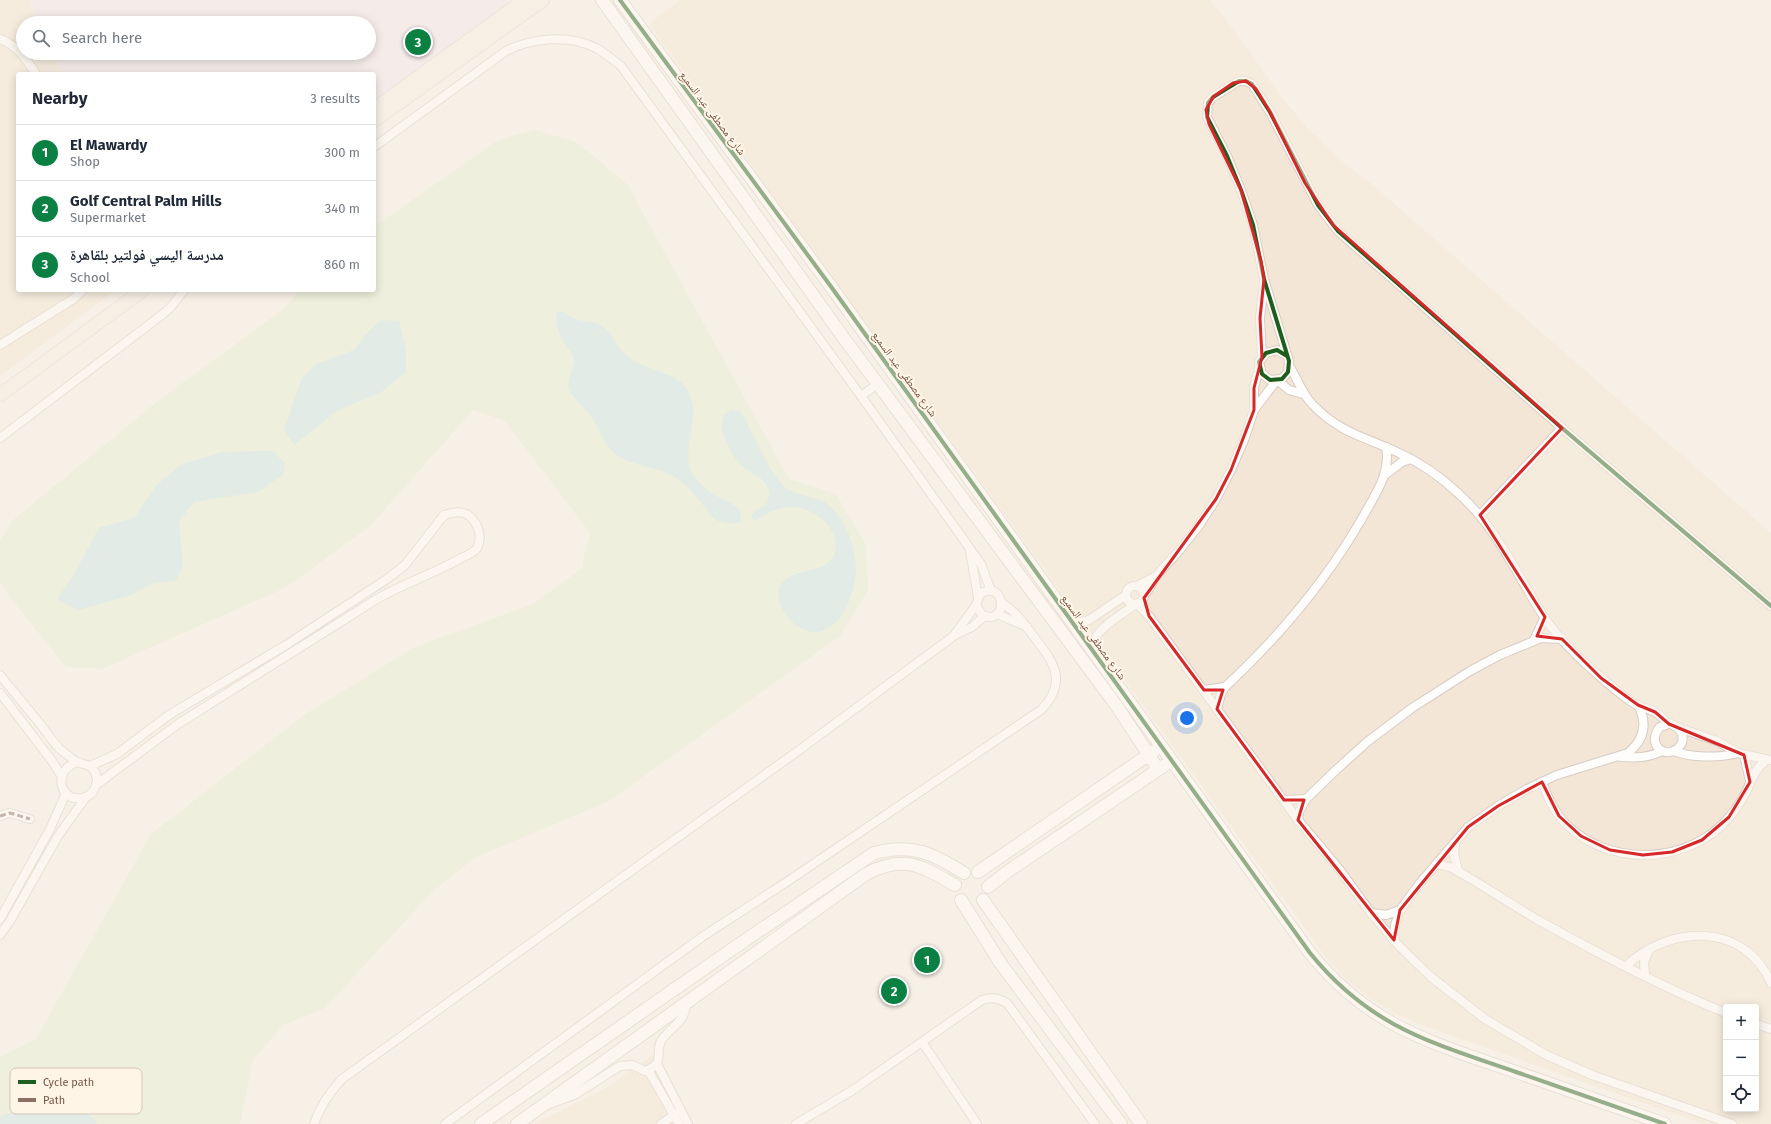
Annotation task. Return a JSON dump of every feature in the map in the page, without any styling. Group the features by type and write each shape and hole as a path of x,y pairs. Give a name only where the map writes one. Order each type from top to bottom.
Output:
{"main road":[{"path":"376,108 524,0"},
{"path":"376,120 543,0"},
{"path":"0,384 126,292"},
{"path":"0,395 140,292"}],"street":[{"name":"شارع مصطفى عبد السميع","path":"602,0 816,297 843,337 1095,676 1158,769"},
{"name":"شارع مصطفى عبد السميع","path":"620,0 857,322 1310,953 1344,990 1370,1010 1397,1027 1426,1040 1665,1124"},
{"path":"0,39 16,49"},
{"path":"376,146 506,51 518,45 546,40 580,42 595,48 621,66 862,396 970,548 981,564 991,591"},
{"path":"27,60 35,72"},
{"path":"1750,782 1741,754 1717,741 1669,724 1655,712 1638,706 1600,678 1562,639 1544,617 1516,567 1480,515 1459,494 1442,480 1411,459 1386,447 1360,438 1335,424 1303,394 1290,367 1284,339 1264,279 1253,225 1242,190 1207,117 1208,103 1239,81 1246,81 1256,89 1273,118 1318,205 1333,225 1401,287 1562,428 1771,606"},
{"path":"1254,410 1254,388 1262,357 1260,318 1264,279"},
{"path":"816,297 827,297 830,295 832,288"},
{"path":"0,345 73,299 81,292"},
{"path":"0,438 163,314 170,308 182,292"},
{"path":"843,337 846,325 857,322"},
{"path":"1262,357 1266,353 1277,350 1287,356"},
{"path":"1091,647 1093,640 1099,632 1136,604 1150,590 1156,576 1194,532 1216,499 1239,452 1254,410 1276,381 1286,376 1290,367"},
{"path":"1259,368 1265,378 1276,381 1289,390 1303,394"},
{"path":"862,396 878,384"},
{"path":"1480,515 1562,428"},
{"path":"1386,447 1388,465 1386,474"},
{"path":"1217,709 1221,694 1225,688 1280,633 1327,574 1357,526 1386,474 1393,467 1411,459"},
{"path":"90,766 117,754 170,715 286,645 387,579 405,565 444,515 460,512 468,515 475,522 480,534 476,548 472,552 447,567 395,589 377,599 178,724 96,785"},
{"path":"970,548 979,612 986,616 993,616 997,614 1002,607 1002,602"},
{"path":"1073,624 1090,620 1126,595 1129,588 1137,586 1156,576"},
{"path":"1137,586 1142,589 1149,616"},
{"path":"445,1124 702,937 788,881 1040,710 1050,700 1054,692 1055,671 1050,658 1014,611 1002,602 998,595 991,591 984,592 955,635"},
{"path":"1126,595 1129,602 1136,604 1149,616 1298,820 1340,870 1371,913 1415,962 1448,992 1485,1019 1524,1044 1568,1066 1592,1076 1732,1124"},
{"path":"997,614 1027,627"},
{"path":"314,1124 319,1110 327,1097 342,1079 802,748 955,635 972,627 986,616"},
{"path":"1534,640 1544,617"},
{"path":"1298,820 1299,812 1306,799 1367,742 1412,708 1470,671 1534,640 1548,637 1562,639"},
{"path":"286,645 291,654"},
{"path":"0,675 60,749 78,762 90,766 96,774 96,785 94,790 86,797 58,836 10,921 0,935"},
{"path":"1204,690 1225,688"},
{"path":"0,693 52,761 62,777"},
{"path":"1620,757 1635,748 1643,732 1643,714 1638,706"},
{"path":"1662,751 1654,742 1654,736 1660,727 1669,724"},
{"path":"1674,751 1682,743 1682,732 1678,728"},
{"path":"1643,732 1654,736"},
{"path":"978,872 1162,746"},
{"path":"1394,940 1395,925 1400,910 1468,827 1498,806 1542,782 1588,765 1620,757 1642,758 1662,751 1714,756 1741,754 1769,760"},
{"path":"1542,782 1548,798 1559,816 1581,836 1610,850 1632,854 1663,854 1681,850 1715,832 1737,807 1758,767 1769,760"},
{"path":"988,887 1007,872 1158,769 1173,761"},
{"path":"78,762 68,767 62,777 61,782 66,792 75,798 86,797"},
{"path":"0,920 50,829 66,792"},
{"path":"1284,800 1306,799"},
{"path":"0,816 10,813 30,819"},
{"path":"1455,842 1454,854 1458,871"},
{"path":"481,1124 722,956 874,853 891,849 909,848 943,860 964,873"},
{"path":"517,1124 543,1107 866,874 879,868 894,864 908,864 924,867 955,885"},
{"path":"1437,864 1458,871 1538,919 1645,976 1723,1012"},
{"path":"961,900 974,904 982,900 987,892 988,887 985,878 978,872 969,871 964,873 955,885 956,892 961,900 1002,964 1018,987 1121,1124"},
{"path":"982,900 1141,1124"},
{"path":"1371,913 1386,915 1400,910"},
{"path":"1626,966 1636,957 1665,941 1682,936 1700,935 1717,938 1733,944 1748,954 1766,973 1771,983"},
{"path":"1645,976 1644,962 1649,950"},
{"path":"722,956 728,962 732,970"},
{"path":"1018,987 1035,974"},
{"path":"796,1124 853,1090 982,1000 991,997 1000,998 1007,1003 1095,1124"},
{"path":"543,1107 574,1095 620,1066 632,1065 644,1071 657,1064 660,1060 660,1043 681,1020 685,1012 686,1003"},
{"path":"1759,1025 1771,1029"},
{"path":"922,1042 973,1123"},
{"path":"657,1064 677,1113 679,1124"},
{"path":"648,1070 677,1113 688,1124"},
{"path":"532,1089 543,1107"},
{"path":"661,1124 677,1113"}],"highlighted area":[{"path":"1246,81 1256,89 1270,112 1305,183 1333,225 1562,428 1480,515 1545,617 1537,636 1562,639 1601,678 1638,705 1655,712 1669,724 1744,755 1750,782 1729,817 1702,840 1672,852 1643,855 1610,850 1581,836 1559,816 1542,782 1498,806 1468,827 1400,910 1394,940 1298,820 1304,800 1284,800 1217,709 1223,690 1204,690 1149,616 1144,598 1216,499 1231,470 1254,410 1254,388 1262,357 1260,318 1264,279 1261,261 1241,190 1209,124 1206,110 1213,97 1233,83"}],"shaded area":[{"path":"0,0 29,0 37,16 16,16 16,60 58,60 64,72 16,72 16,292 113,292 0,376"},
{"path":"29,0 516,0 376,101 376,72 64,72 58,60 376,60 376,16 37,16"},
{"path":"680,0 1210,0 1234,30 1284,100 1310,131 1341,160 1374,186 1771,533 1771,1124 1703,1124 1421,1025 1394,1013 1368,997 1345,978 1325,956 650,26 651,22"},
{"path":"654,1054 693,1124 534,1124 606,1088"}],"green space":[{"path":"535,130 576,142 627,184 789,479 836,494 866,545 868,590 840,636 609,801 474,858 431,893 325,1008 283,1025 253,1060 240,1124 0,1124 0,1057 36,1039 151,834 304,715 415,647 533,604 581,569 590,533 505,421 473,410 369,527 285,588 102,669 66,667 9,596 0,581 0,541 12,521 158,401 281,311 298,292 376,292 376,226 498,140"}],"water":[{"path":"562,311 582,321 602,326 627,356 646,367 667,374 684,386 690,395 693,407 688,450 689,466 692,473 700,483 710,492 736,507 741,513 740,522 727,523 714,519 694,494 676,478 662,471 639,465 618,456 612,451 590,415 570,392 568,385 574,360 571,352 563,341 557,326 557,312"},
{"path":"381,320 399,321 406,349 406,372 380,393 338,410 294,445 284,430 302,378 317,364 354,350 365,335"},
{"path":"732,410 739,411 744,416 762,454 779,481 789,490 824,502 832,508 839,516 850,536 856,570 853,588 847,605 840,618 824,630 819,632 808,631 795,624 784,611 778,596 779,589 783,582 789,577 820,567 827,564 832,559 835,552 836,543 834,535 824,520 800,508 782,508 756,520 751,518 752,514 767,503 770,494 764,482 740,464 727,444 722,427 722,420 725,414"},
{"path":"272,451 285,463 283,475 258,492 194,502 179,521 183,566 176,580 151,584 129,596 78,610 57,599 73,576 99,528 134,518 157,485 180,465 222,452"},
{"path":"10,1113 90,1114 97,1124 0,1124 0,1117"}],"marked path":[{"path":"0,816 10,813 30,819"}],"cycle path":[{"path":"620,0 832,288 1310,953 1333,978 1355,999 1379,1015 1403,1029 1429,1041 1665,1124"},
{"path":"1287,356 1277,350 1266,353 1259,362 1262,374 1270,380 1282,379 1288,372 1289,361 1264,279 1253,225 1227,156 1207,117 1208,103 1213,97 1239,81 1246,81 1252,84 1270,112 1318,205 1338,231 1562,428 1771,606"}],"place":[{"name":"مدرسة اليسي فولتير بلقاهرة","path":"418,42"},
{"name":"El Mawardy","path":"927,960"},
{"name":"Golf Central Palm Hills","path":"894,991"}]}
